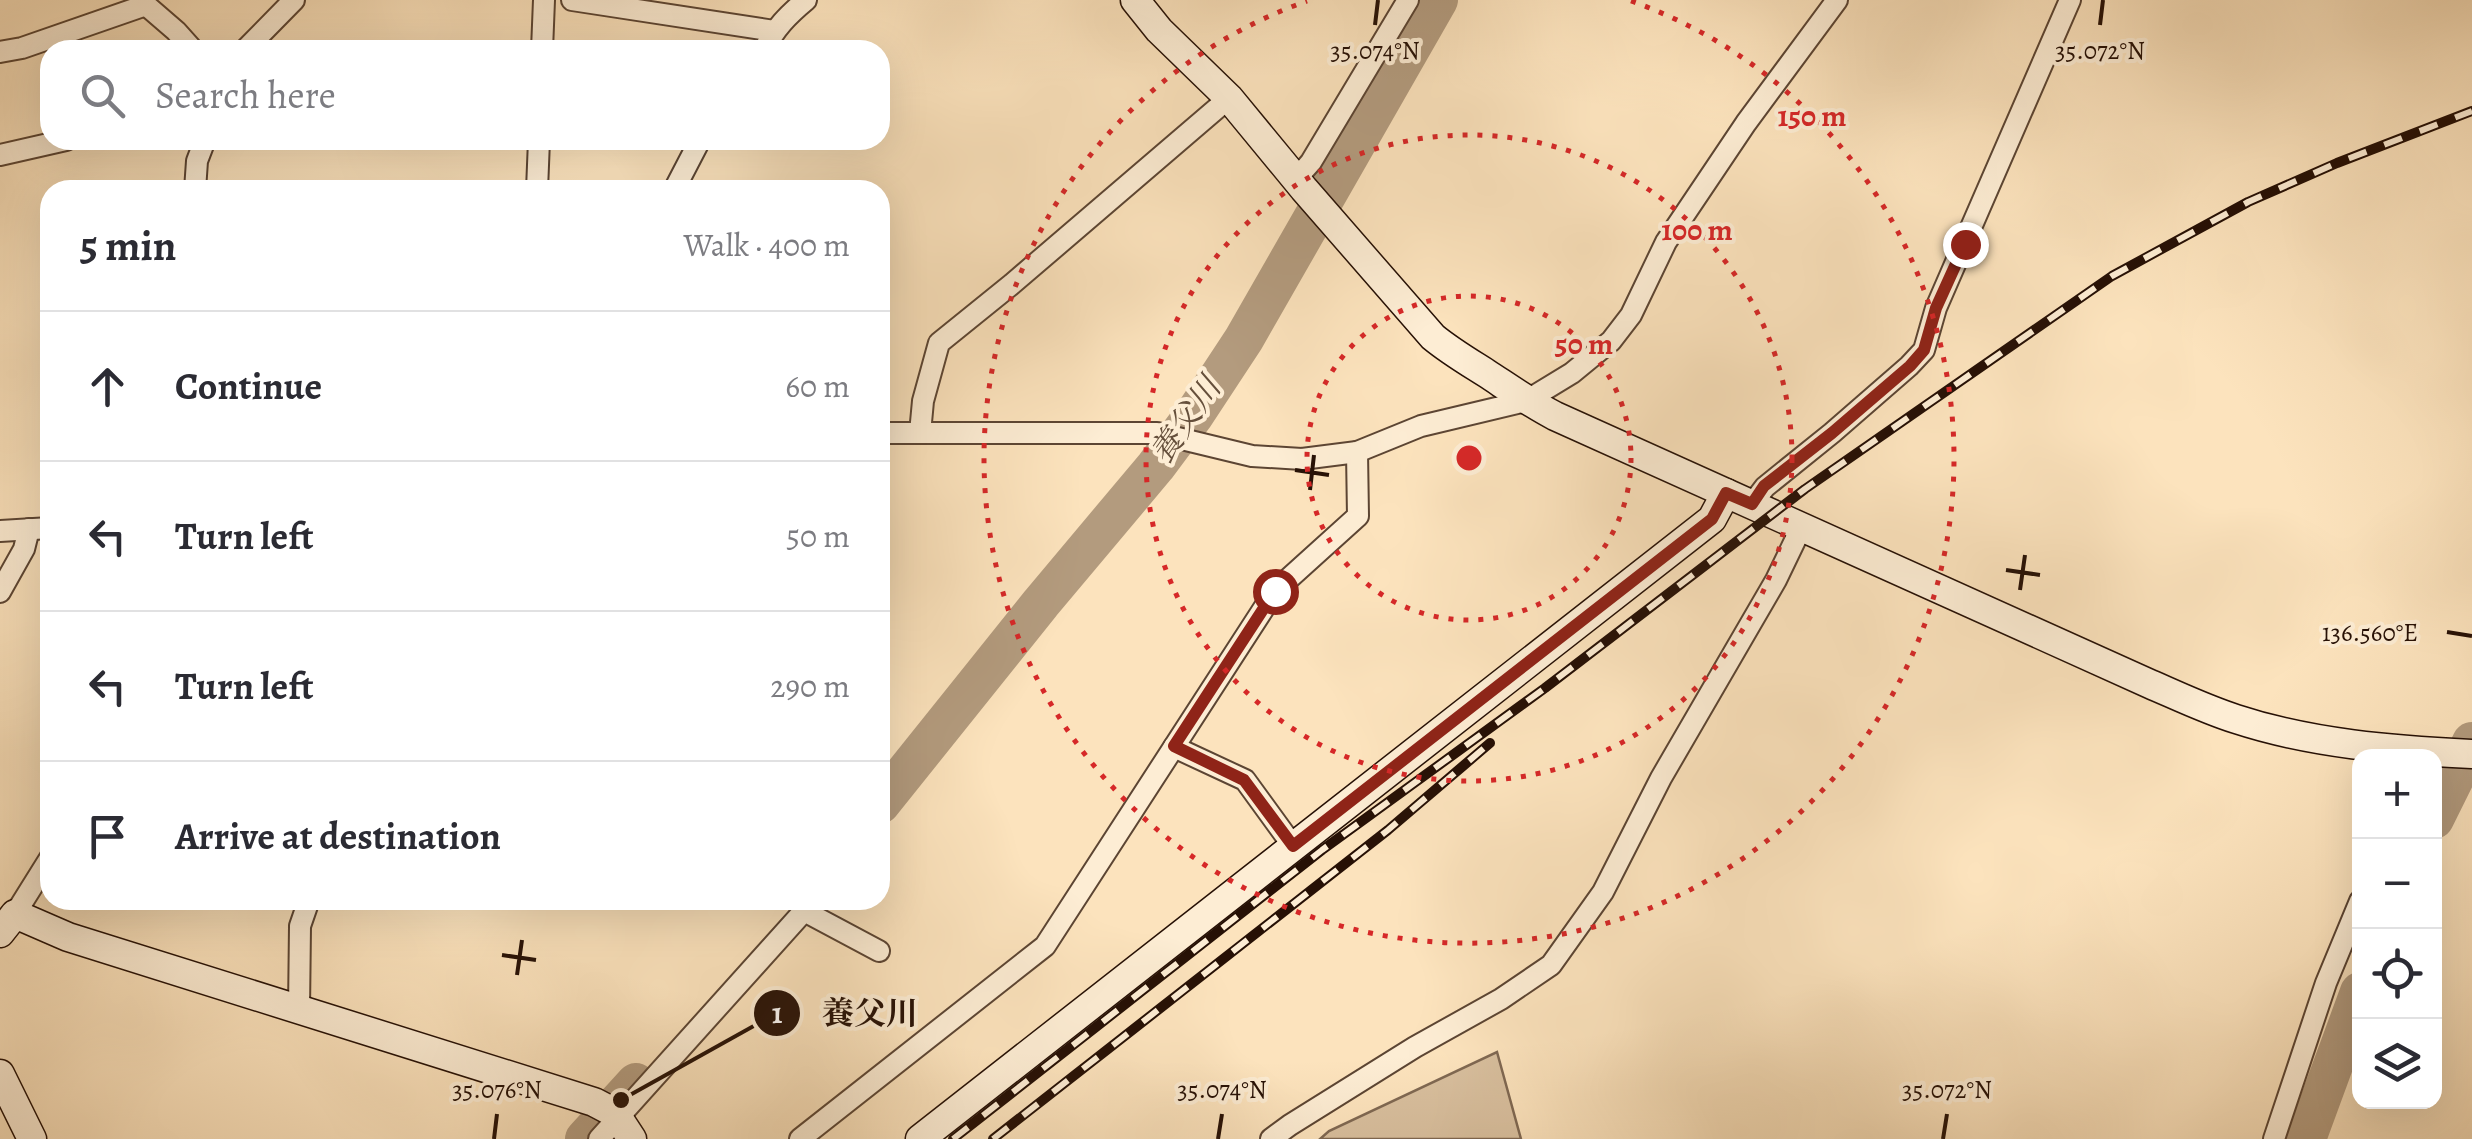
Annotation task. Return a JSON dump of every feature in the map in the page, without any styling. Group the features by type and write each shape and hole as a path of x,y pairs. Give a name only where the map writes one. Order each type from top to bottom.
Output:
{"street":[{"path":"255,40 294,0"},
{"path":"542,40 544,0"},
{"path":"572,0 769,40 784,18 806,0"},
{"path":"1136,0 1158,30 1229,98 1433,337 1455,356 1526,400 1554,416 2235,719 2360,746 2446,754"},
{"path":"1300,184 1408,0"},
{"path":"890,433 1157,432 1252,456 1302,459 1357,452 1421,426 1526,400 1572,374 1612,341 1632,315 1666,242 1746,123 1837,0"},
{"path":"920,1139 1712,519 1764,486 1910,366 1924,350 1936,308 2070,0"},
{"path":"44,40 143,3 184,40"},
{"path":"0,52 40,41"},
{"path":"920,432 923,402 939,343 1229,98"},
{"path":"0,155 40,146"},
{"path":"196,180 201,150"},
{"path":"537,180 539,150"},
{"path":"679,180 695,150"},
{"path":"800,1139 1045,946 1275,591 1358,516 1357,452"},
{"path":"1271,1139 1415,1047 1501,999 1551,964 1603,892 1661,778 1776,580 1802,526"},
{"path":"0,531 40,528"},
{"path":"0,592 40,528"},
{"path":"1174,746 1244,780 1293,846"},
{"path":"40,873 7,923 68,937 299,1010 612,1122 804,911 879,951"},
{"path":"299,1010 300,926 304,910"},
{"path":"2274,1139 2326,983 2352,921"},
{"path":"0,1074 32,1139"}],"shaded area":[{"path":"1497,1052 1521,1139 1320,1139 1329,1131"}],"waterway":[{"name":"養父川","path":"890,792 1194,415 1244,339 1438,0"},
{"path":"2442,803 2472,742"},
{"path":"2306,1139 2352,1014"},
{"name":"養父川","path":"585,1139 636,1083"}],"railway":[{"path":"953,1139 1322,850 1545,688 1805,489 2112,276 2248,202 2472,111"},
{"path":"993,1139 1388,830 1490,743"}],"place":[{"name":"養父川","path":"621,1100"}],"route":[{"path":"1275,591 1174,746 1244,780 1293,846 1712,519 1726,493 1752,504 1764,486 1910,366 1924,350 1936,308 1965,244"}]}
